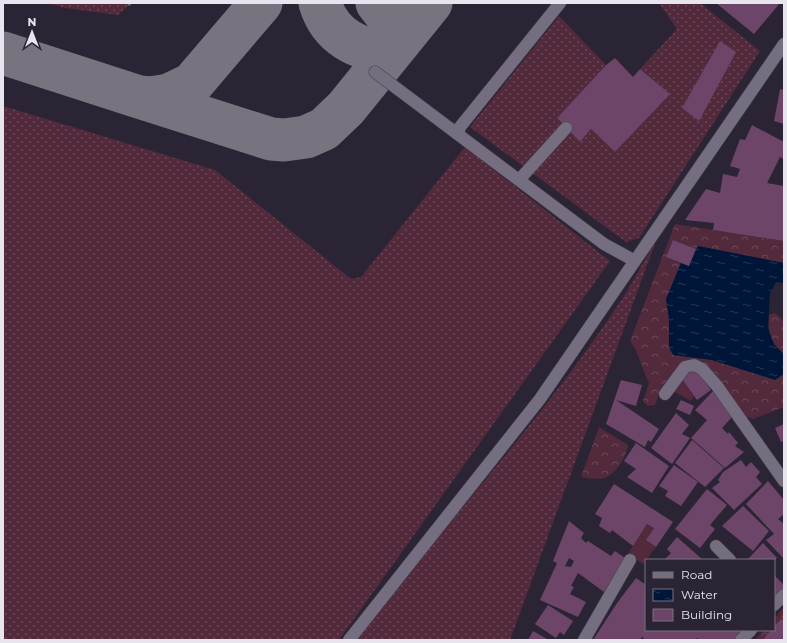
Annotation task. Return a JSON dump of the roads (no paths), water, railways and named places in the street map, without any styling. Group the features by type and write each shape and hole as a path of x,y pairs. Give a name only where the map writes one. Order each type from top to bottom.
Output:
{"street":[{"path":"458,134 460,127 560,3"},
{"path":"349,640 540,399 784,44"},
{"path":"375,72 604,244 635,261"},
{"path":"519,180 566,128"},
{"path":"665,394 685,367 694,365 702,369 717,386 784,481"},
{"path":"716,546 729,559"},
{"path":"584,640 630,560"},
{"path":"775,603 784,595"},
{"path":"741,640 749,631"}],"water":[{"path":"698,246 784,263 784,283 776,282 770,294 768,328 774,345 784,354 784,374 775,380 712,360 673,355 669,347 669,318 666,299 681,263 689,266"}]}
